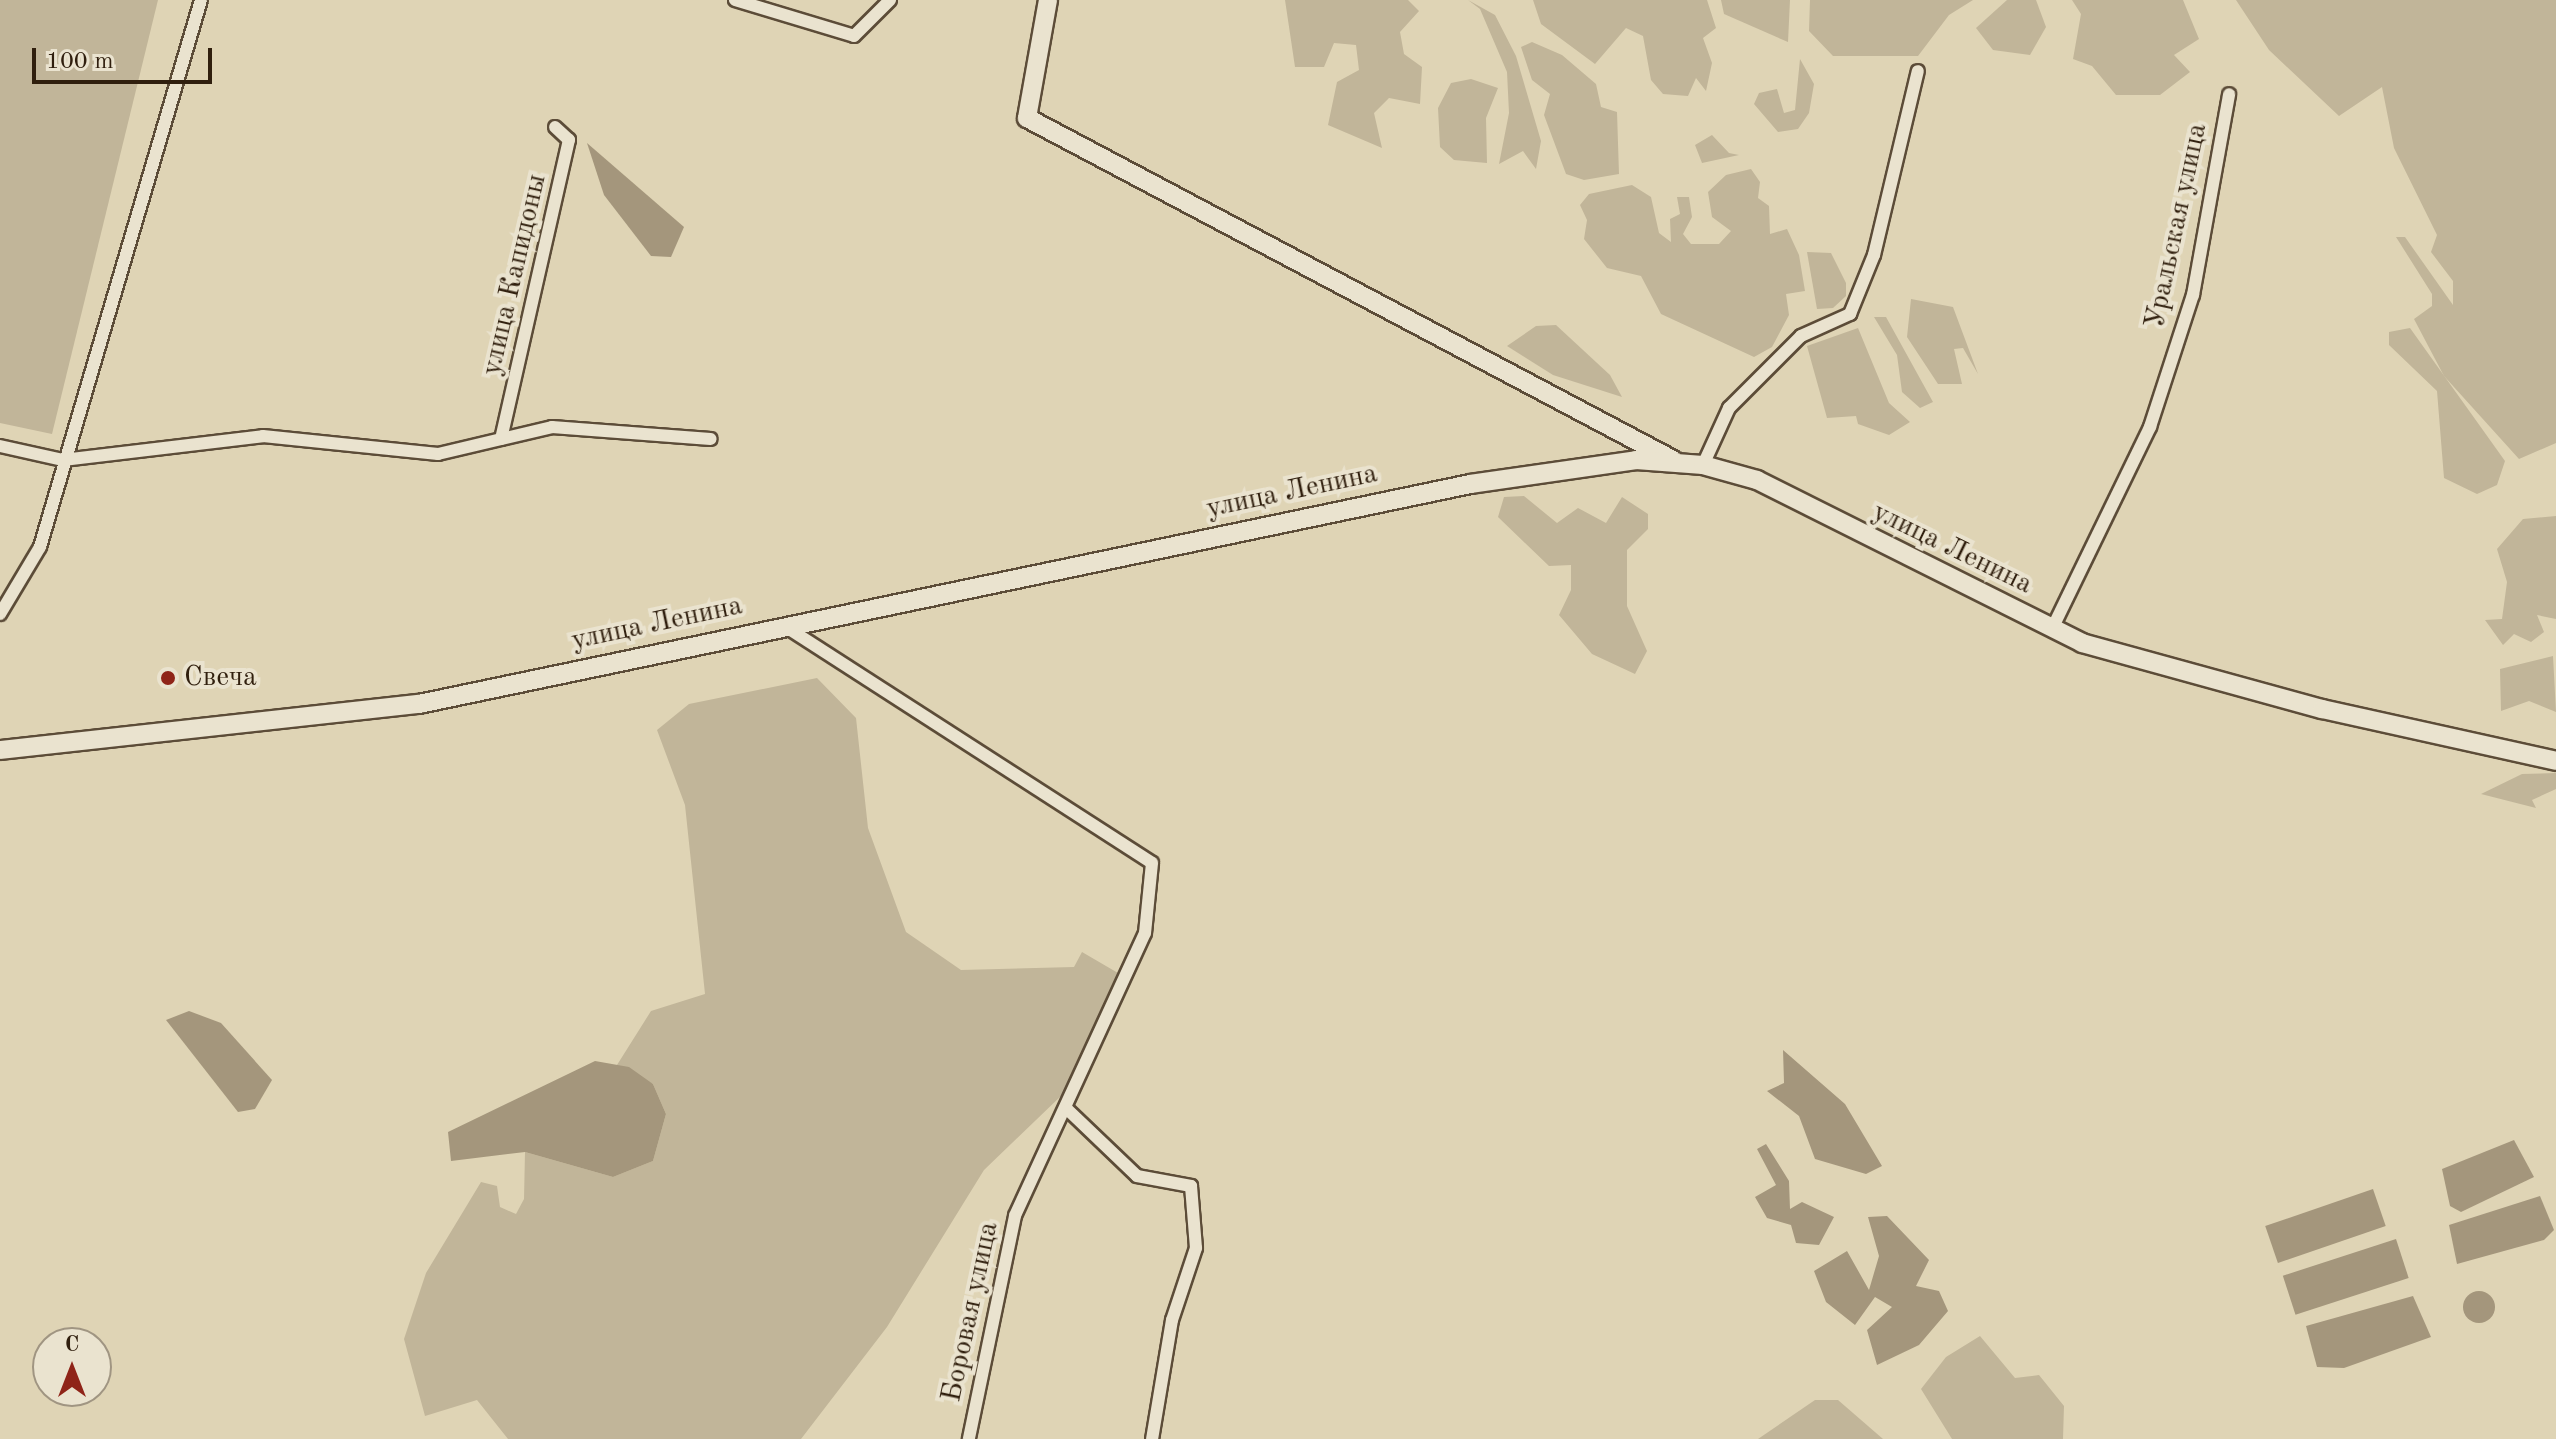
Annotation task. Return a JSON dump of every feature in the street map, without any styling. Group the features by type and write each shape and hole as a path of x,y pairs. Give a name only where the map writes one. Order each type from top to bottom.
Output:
{"street":[{"path":"0,614 40,547 63,460 201,0"},
{"path":"735,0 854,36 890,0"},
{"path":"1048,0 1027,118 1679,463"},
{"path":"1703,465 1729,408 1801,336 1850,314 1874,255 1918,71"},
{"name":"Уральская улица","path":"2052,629 2155,413 2193,295 2229,94"},
{"name":"улица Капидоны","path":"501,439 569,140 555,127"},
{"path":"0,446 63,460 263,436 438,454 552,427 711,439"},
{"name":"улица Ленина","path":"0,750 419,704 784,625 1470,484 1636,460 1703,465 1757,480 2052,629 2322,709 2556,761"},
{"name":"Боровая улица","path":"784,625 1152,863 1145,933 1068,1110 1015,1216 969,1439"},
{"path":"1068,1110 1137,1176 1191,1186 1196,1248 1172,1320 1152,1439"}],"shaded area":[{"path":"0,0 158,0 52,434 0,423"},
{"path":"1285,0 1408,0 1419,11 1400,32 1404,54 1422,67 1420,104 1389,98 1374,113 1382,148 1328,125 1337,82 1359,70 1356,45 1334,43 1324,67 1295,67"},
{"path":"1468,0 1495,15 1516,56 1541,141 1536,169 1523,151 1499,164 1509,113 1507,72 1480,9"},
{"path":"1533,0 1707,0 1716,28 1703,38 1712,63 1706,91 1696,78 1688,96 1663,94 1651,80 1643,36 1626,28 1595,64 1541,24"},
{"path":"1721,0 1790,0 1788,42 1724,14"},
{"path":"1810,0 1973,0 1949,15 1918,56 1833,56 1809,31"},
{"path":"2007,0 2036,0 2046,27 2030,55 1993,50 1976,28"},
{"path":"2072,0 2183,0 2199,39 2174,55 2190,72 2160,95 2116,95 2092,66 2073,59 2081,14"},
{"path":"2236,0 2556,0 2556,443 2519,459 2444,376 2414,319 2432,306 2432,294 2396,237 2405,237 2453,305 2453,281 2431,252 2437,235 2394,148 2382,87 2339,116 2269,50"},
{"path":"1532,42 1562,55 1596,84 1601,107 1617,112 1619,174 1584,180 1566,174 1544,115 1550,94 1532,80 1521,47"},
{"path":"1800,59 1814,84 1809,113 1798,129 1778,132 1754,104 1759,93 1777,89 1784,113 1795,110"},
{"path":"1471,79 1498,88 1486,118 1487,163 1454,160 1440,147 1438,108 1451,83"},
{"path":"1712,135 1729,153 1739,155 1702,163 1695,145"},
{"path":"587,143 684,227 671,257 651,256 604,195"},
{"path":"1751,169 1760,182 1758,198 1769,206 1770,234 1787,229 1799,255 1805,291 1786,294 1789,315 1772,347 1754,357 1661,314 1641,276 1607,268 1584,239 1587,220 1580,205 1589,194 1632,185 1651,197 1659,233 1671,242 1670,219 1680,214 1677,197 1689,197 1692,217 1683,234 1691,244 1719,244 1731,231 1712,217 1708,192 1726,175"},
{"path":"1807,252 1831,253 1846,283 1846,296 1833,308 1817,309"},
{"path":"1911,299 1953,307 1978,374 1963,348 1954,349 1962,384 1938,384 1907,337"},
{"path":"1874,317 1886,317 1933,402 1920,408 1902,392 1897,355"},
{"path":"1556,325 1610,375 1622,397 1553,375 1507,346 1536,326"},
{"path":"1858,328 1889,403 1910,422 1889,435 1858,424 1856,416 1827,418 1807,346"},
{"path":"2410,328 2505,461 2497,485 2477,494 2444,478 2437,391 2389,345 2389,332"},
{"path":"1524,496 1557,523 1578,508 1606,523 1622,497 1648,514 1648,529 1627,550 1627,606 1647,651 1635,674 1592,654 1559,615 1571,590 1571,565 1549,566 1498,517 1504,497"},
{"path":"2556,516 2556,619 2537,615 2544,632 2531,642 2514,634 2503,645 2485,620 2502,619 2507,582 2497,549 2523,519"},
{"path":"2553,656 2556,712 2529,701 2501,711 2500,669"},
{"path":"817,678 856,718 868,828 906,932 961,970 1074,967 1082,952 1118,973 1062,1095 984,1170 887,1327 801,1439 508,1439 477,1400 425,1416 404,1339 426,1273 481,1182 497,1186 500,1207 516,1214 524,1199 525,1152 613,1177 653,1161 666,1114 653,1084 617,1065 651,1011 705,994 685,805 657,730 689,704"},
{"path":"2556,773 2556,789 2532,800 2536,808 2481,794 2522,774"},
{"path":"189,1011 221,1023 272,1080 255,1109 238,1112 166,1020"},
{"path":"1783,1050 1845,1104 1882,1166 1866,1174 1815,1159 1799,1116 1767,1091 1784,1083"},
{"path":"595,1061 629,1067 653,1084 666,1114 653,1161 613,1177 525,1152 451,1161 448,1132"},
{"path":"2514,1140 2534,1177 2461,1212 2450,1206 2442,1169"},
{"path":"1766,1144 1789,1181 1790,1209 1802,1202 1834,1217 1819,1245 1796,1243 1791,1225 1767,1218 1755,1197 1776,1185 1757,1149"},
{"path":"2373,1189 2386,1226 2278,1263 2265,1226"},
{"path":"2540,1196 2554,1230 2544,1240 2457,1264 2449,1225"},
{"path":"1887,1216 1929,1260 1916,1286 1939,1291 1948,1311 1919,1345 1877,1365 1867,1330 1892,1307 1875,1297 1855,1325 1826,1302 1814,1271 1847,1251 1869,1290 1879,1256 1868,1217"},
{"path":"2396,1239 2409,1278 2295,1315 2283,1276"},
{"path":"2479,1291 2491,1295 2495,1307 2491,1319 2479,1323 2467,1319 2463,1307 2467,1295"},
{"path":"2413,1296 2431,1337 2344,1368 2317,1367 2306,1326"},
{"path":"1980,1336 2015,1378 2039,1375 2064,1406 2063,1439 1952,1439 1921,1389 1946,1357"},
{"path":"1815,1400 1838,1400 1883,1439 1758,1439"}],"place":[{"name":"Свеча","path":"168,678"}]}
